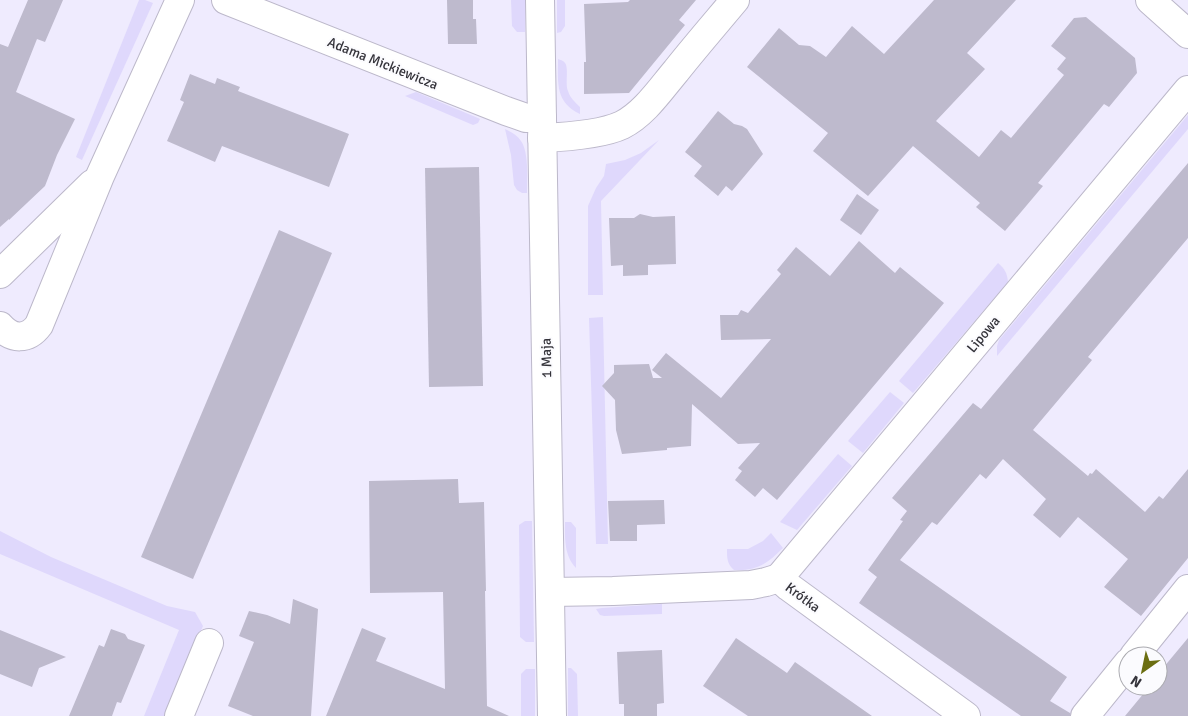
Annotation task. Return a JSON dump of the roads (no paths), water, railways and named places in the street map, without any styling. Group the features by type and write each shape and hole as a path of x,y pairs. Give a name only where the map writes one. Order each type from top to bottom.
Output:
{"street":[{"path":"0,326 9,335 20,336 33,332 39,325 100,176 180,0"},
{"name":"Adama Mickiewicza","path":"226,0 526,118 559,138 622,125 635,116 656,95 735,0"},
{"name":"1 Maja","path":"540,0 552,716"},
{"path":"1150,0 1188,34"},
{"name":"Lipowa","path":"779,578 1188,90"},
{"path":"0,274 100,176"},
{"name":"Krótka","path":"550,592 751,585 779,578 966,716"},
{"path":"1142,646 1188,589"},
{"path":"179,716 209,643"},
{"path":"1085,716 1118,675"}]}
